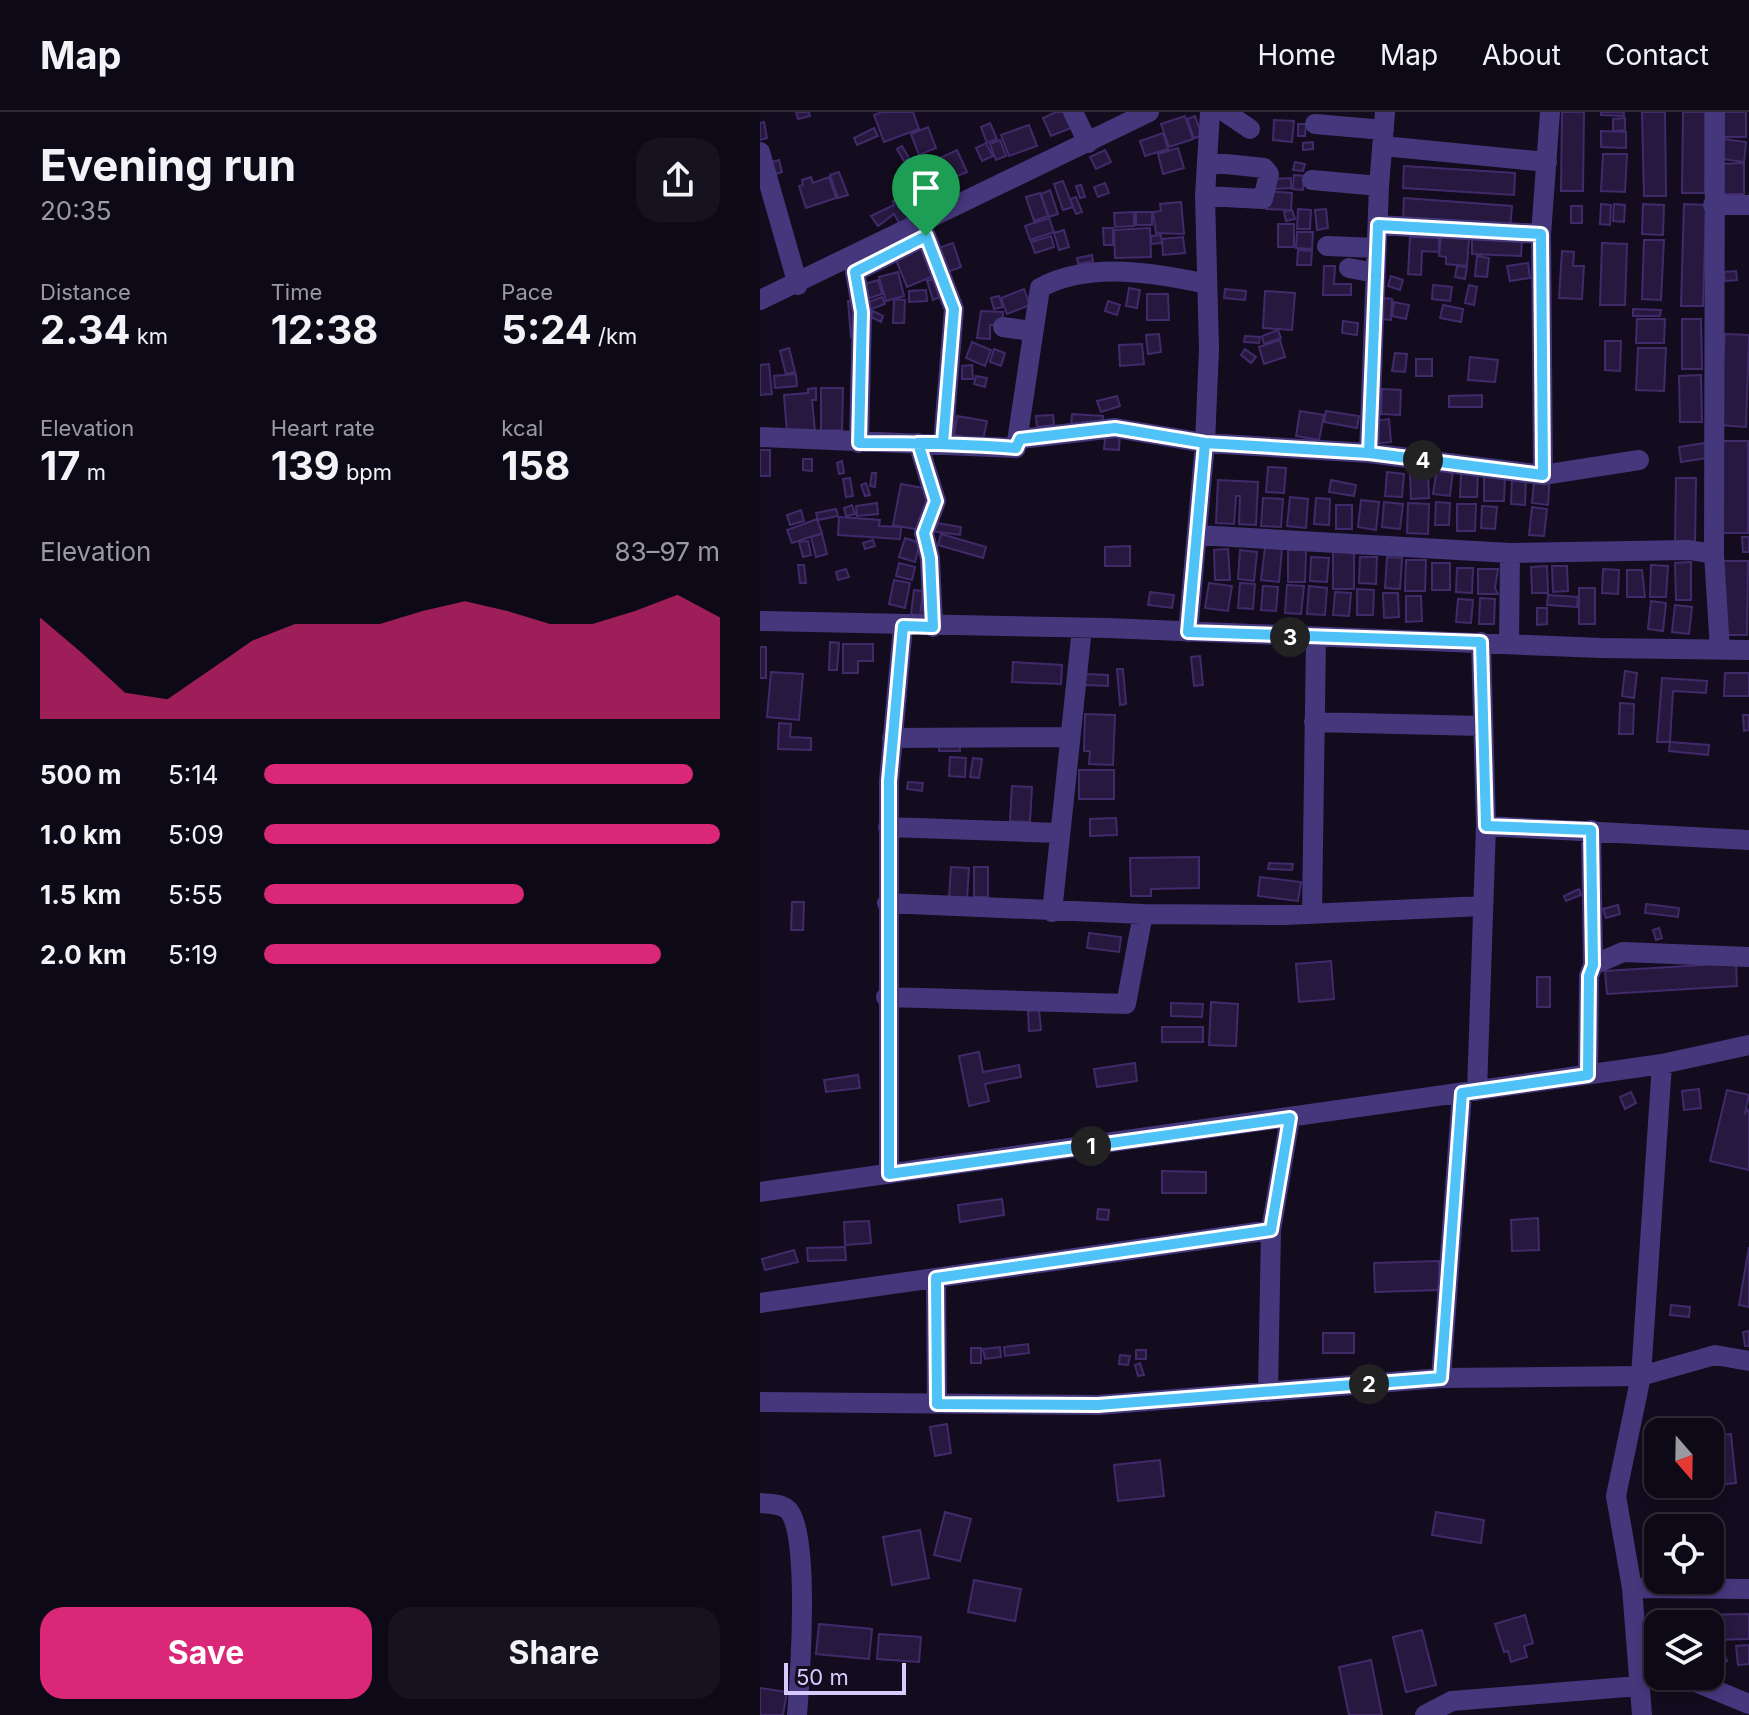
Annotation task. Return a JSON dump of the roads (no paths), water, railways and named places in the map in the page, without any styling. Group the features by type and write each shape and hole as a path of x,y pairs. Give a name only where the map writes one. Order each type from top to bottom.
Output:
{"street":[{"path":"1073,112 1088,143"},
{"path":"760,300 798,285 1149,112"},
{"path":"1188,632 1205,443 1205,196 1210,112"},
{"path":"1225,112 1250,129"},
{"path":"1543,475 1541,234 1550,112"},
{"path":"1715,112 1714,554 1720,650"},
{"path":"1315,124 1384,129 1547,162"},
{"path":"1369,453 1384,129"},
{"path":"760,152 798,285"},
{"path":"1205,196 1263,199 1269,174 1264,168 1207,162"},
{"path":"1312,180 1379,186"},
{"path":"1713,205 1749,205"},
{"path":"1378,225 1541,234"},
{"path":"859,443 862,312 855,272 926,236 954,309 943,443"},
{"path":"1327,246 1377,248"},
{"path":"1349,268 1375,273"},
{"path":"760,437 1016,448 1020,439 1040,288 1066,278 1132,273 1207,284"},
{"path":"1003,327 1032,331"},
{"path":"1020,439 1115,428 1205,443 1369,453 1543,475 1639,460"},
{"path":"918,443 936,501 924,533 930,558 933,627"},
{"path":"1197,535 1510,553 1689,550 1714,554"},
{"path":"1509,643 1510,553"},
{"path":"760,621 1082,628 1749,650"},
{"path":"889,1174 886,997 888,827 892,738 903,626"},
{"path":"1052,912 1082,628"},
{"path":"1312,914 1316,638"},
{"path":"1441,1378 1469,1092 1483,906 1486,826 1481,642"},
{"path":"1314,722 1482,726"},
{"path":"892,738 1069,737"},
{"path":"1486,826 1749,840"},
{"path":"888,827 1059,833"},
{"path":"1588,1075 1589,976 1593,965 1591,830"},
{"path":"887,903 1143,914 1312,914 1483,906"},
{"path":"886,997 1126,1004 1143,914"},
{"path":"1593,965 1623,952 1749,957"},
{"path":"760,1192 1588,1075 1662,1064 1749,1045"},
{"path":"1644,1667 1616,1496 1641,1376 1662,1064"},
{"path":"1268,1392 1271,1230 1290,1118"},
{"path":"760,1303 1271,1230"},
{"path":"936,1278 937,1404"},
{"path":"760,1402 1098,1405 1441,1378 1641,1376 1715,1355 1749,1361"},
{"path":"760,1503 783,1505 791,1513 799,1546 797,1715"},
{"path":"1632,1588 1749,1589"},
{"path":"1425,1715 1452,1701 1644,1674"},
{"path":"1642,1715 1644,1688"},
{"path":"1715,1690 1749,1704"}]}
